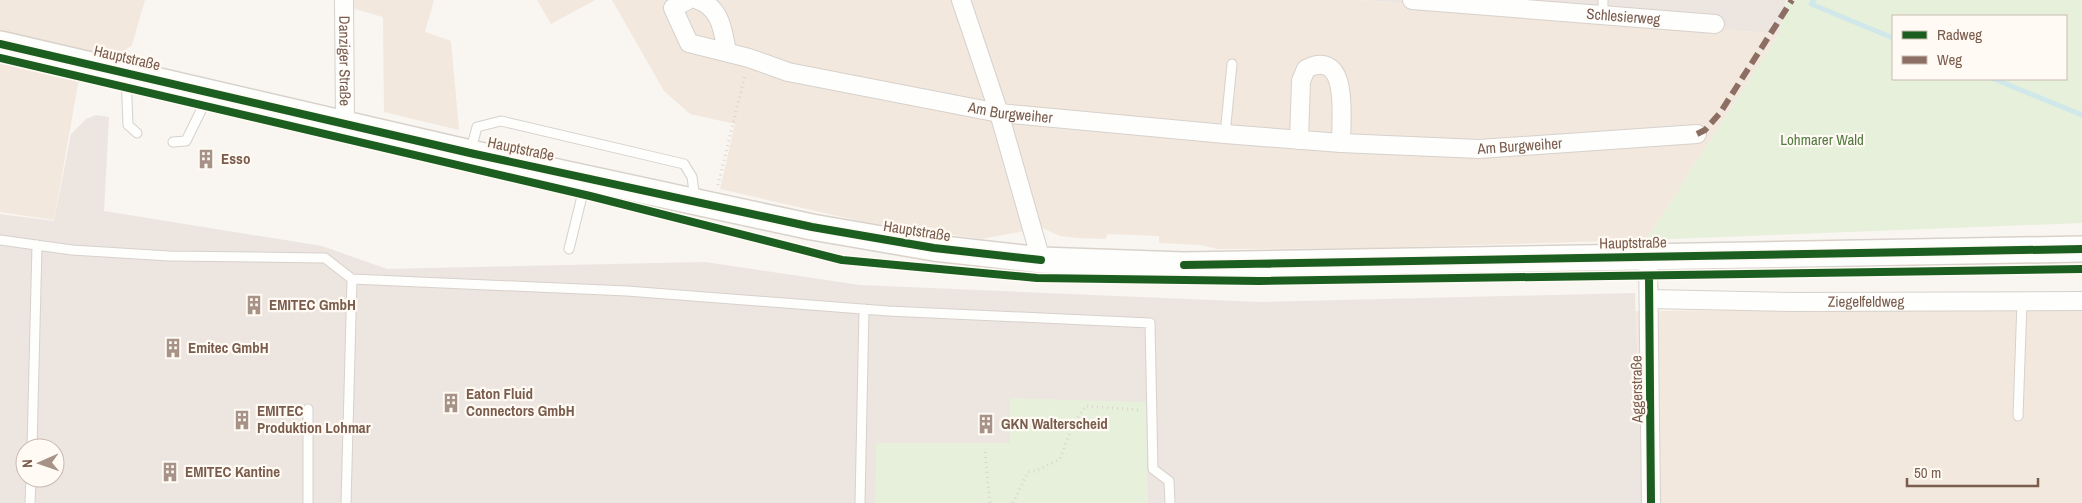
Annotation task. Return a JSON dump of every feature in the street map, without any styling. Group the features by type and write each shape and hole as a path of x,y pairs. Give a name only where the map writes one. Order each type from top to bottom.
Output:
{"main road":[{"name":"Hauptstraße","path":"0,44 344,122 470,153 850,234 943,249 1041,260 1184,265 2082,249"}],"street":[{"name":"Danziger Straße","path":"344,0 344,122"},
{"name":"Am Burgweiher","path":"688,0 673,8 689,43 749,58 788,72 999,113 1299,140 1479,149 1697,134"},
{"path":"698,0 708,3 720,20 727,52"},
{"path":"961,0 999,113 1041,260"},
{"name":"Schlesierweg","path":"1412,0 1603,8 1715,24"},
{"path":"1299,140 1301,81 1306,68 1317,64 1328,65 1337,73 1341,91 1341,143"},
{"name":"Aggerstraße","path":"1648,256 1652,503"},
{"name":"Ziegelfeldweg","path":"1650,299 1794,302 2082,301"}],"lane":[{"path":"1225,134 1232,64"},
{"path":"126,72 128,125 137,133"},
{"path":"173,142 186,141 210,92"},
{"path":"470,153 477,127 501,121 684,164 704,203"},
{"path":"569,249 587,177"},
{"path":"0,240 72,250 169,256 325,258 352,279 628,291 864,309 1150,323 1153,469 1169,481 1170,503"},
{"path":"32,438 37,245"},
{"path":"346,503 352,279"},
{"path":"2018,416 2022,302"},
{"path":"860,503 864,309"},
{"path":"308,409 308,503"},
{"path":"30,503 31,488"}],"path":[{"path":"704,203 749,58"},
{"path":"1013,503 1028,472 1036,471 1060,459 1074,424 1086,406 1152,411"},
{"path":"985,452 990,503"}],"shaded area":[{"path":"0,0 145,0 132,45 78,84 54,220 0,212"},
{"path":"341,0 434,0 425,32 451,41 459,130 384,112 383,17 341,5"},
{"path":"537,0 595,0 551,24"},
{"path":"612,0 1358,0 1779,34 1646,240 1370,248 1218,249 1200,245 1159,243 1159,236 1107,234 1106,239 1078,238 1060,236 1042,228 981,239 864,222 720,189 735,124 690,114 664,91"},
{"path":"1360,0 1786,0 1779,34"},
{"name":"GKN Walterscheid","path":"96,115 109,117 104,211 322,246 387,269 705,262 860,285 1259,302 1635,293 1643,503 0,503 0,214 54,221 71,134 86,119"},
{"path":"2082,308 2082,503 1643,503 1636,311"}],"green space":[{"name":"Lohmarer Wald","path":"1787,0 2082,0 2082,223 1646,240 1779,34"},
{"path":"1010,398 1146,402 1148,503 875,503 876,443 1010,443"}],"waterway":[{"path":"1814,0 1811,4 1892,38"},
{"path":"1996,80 2082,115"}],"marked path":[{"path":"1697,134 1705,130 1720,113 1792,0"}],"cycle path":[{"path":"0,44 470,153 812,227 934,248 1041,260"},
{"path":"0,58 590,196 842,260 1037,278 1259,281 2082,269"},
{"path":"1184,265 2082,249"},
{"path":"1649,276 1651,503"}],"place":[{"name":"Esso","path":"206,159"},
{"name":"EMITEC GmbH","path":"254,305"},
{"name":"Emitec GmbH","path":"173,348"},
{"name":"Eaton Fluid Connectors GmbH","path":"451,403"},
{"name":"EMITEC Produktion Lohmar","path":"242,420"},
{"name":"GKN Walterscheid","path":"986,424"},
{"name":"EMITEC Kantine","path":"170,472"}]}
